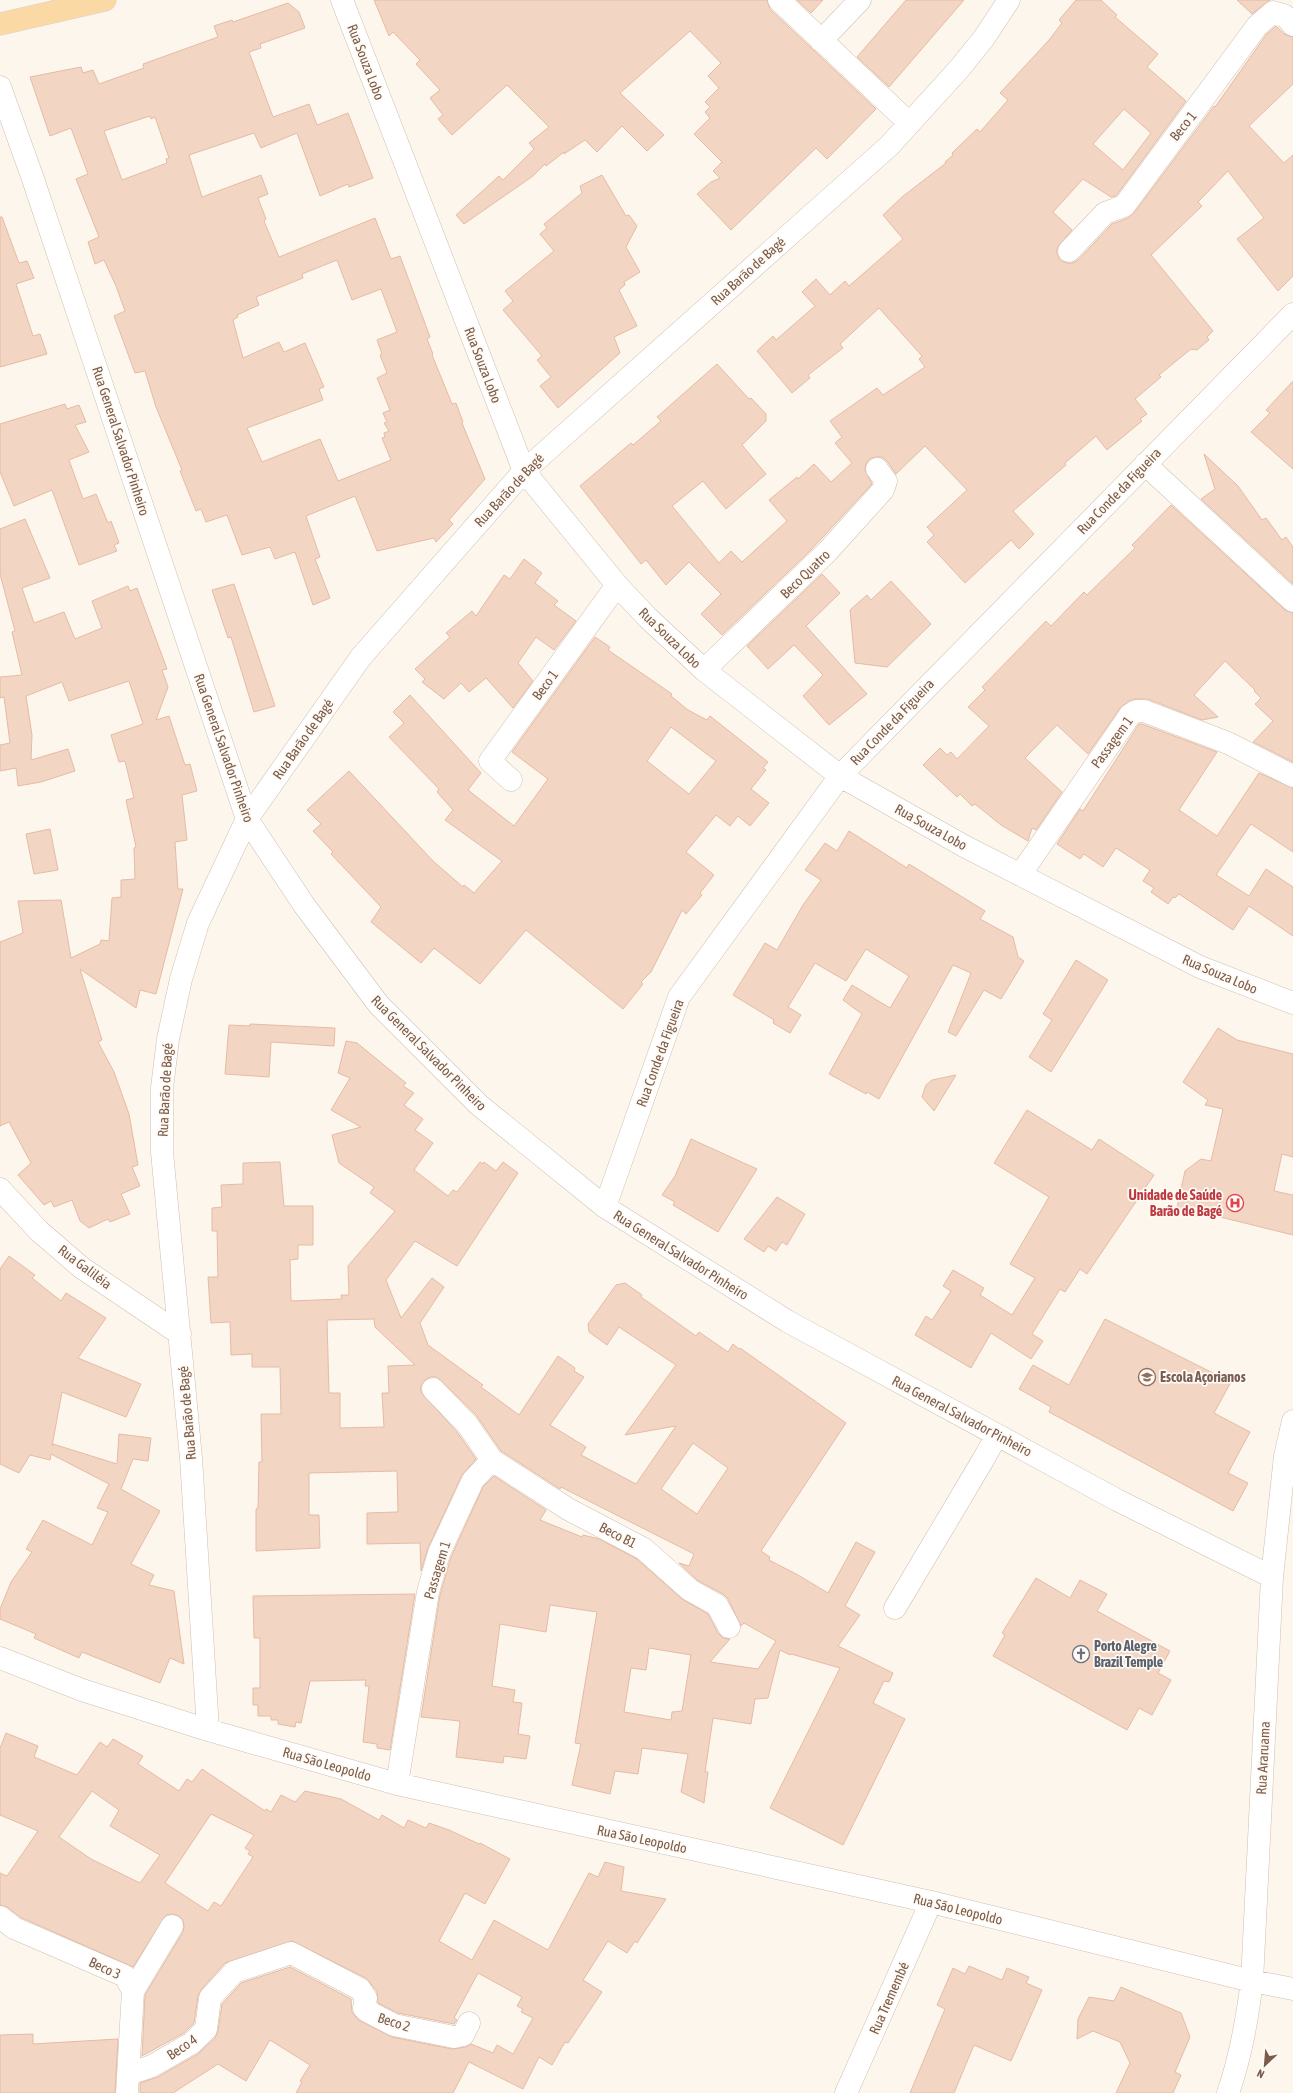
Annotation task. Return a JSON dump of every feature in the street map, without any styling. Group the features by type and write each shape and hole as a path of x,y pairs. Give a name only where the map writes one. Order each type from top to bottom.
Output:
{"main road":[{"path":"0,24 105,0"}],"street":[{"name":"Rua Souza Lobo","path":"342,0 524,471 617,585 648,618 704,670 840,776 964,846 1200,967 1293,1003"},
{"path":"779,0 909,124"},
{"path":"821,41 860,0"},
{"name":"Rua Barão de Bagé","path":"208,1730 191,1458 162,1152 162,1088 168,1038 181,979 198,923 247,819 361,657 524,471 889,146 979,44 1009,0"},
{"name":"Beco 1","path":"1069,251 1105,212 1124,206 1257,26 1273,12 1284,15 1293,25"},
{"name":"Rua General Salvador Pinheiro","path":"0,87 33,179 247,819 304,905 379,1005 479,1105 605,1207 787,1321 1117,1500 1272,1577"},
{"name":"Rua Conde da Figueira","path":"605,1207 679,997 840,776 1293,314"},
{"path":"1146,464 1293,601"},
{"name":"Beco Quatro","path":"704,670 827,552 883,490 886,481 877,469"},
{"name":"Beco 1","path":"511,780 490,761 617,585"},
{"name":"Passagem 1","path":"1020,875 1130,715 1136,711 1144,711 1228,743 1293,776"},
{"name":"Rua Galiléia","path":"0,1189 38,1231 82,1268 180,1334"},
{"path":"433,1389 467,1424 492,1460"},
{"name":"Rua Araruama","path":"1228,2093 1236,2071 1247,2023 1252,1981 1272,1577 1285,1456 1293,1421"},
{"path":"896,1608 997,1435"},
{"name":"Passagem 1","path":"397,1784 428,1592 439,1553 473,1480 492,1460"},
{"name":"Beco B1","path":"492,1460 568,1509 644,1548 690,1590 717,1605 729,1627"},
{"name":"Rua São Leopoldo","path":"0,1658 82,1690 208,1730 397,1784 931,1902 1252,1981 1293,1989"},
{"name":"Rua Tremembé","path":"846,2093 931,1902"},
{"name":"Beco 3","path":"0,1917 14,1928 121,1974 127,1979 133,1991 128,2084"},
{"path":"133,1991 172,1926"},
{"name":"Beco 2","path":"291,1953 360,1989 366,1998 364,2008 394,2025 454,2037 463,2034 469,2023"},
{"name":"Beco 4","path":"128,2084 152,2066 192,2043 206,2029 210,1998 234,1972 291,1953"}],"building":[{"path":"374,0 767,0 770,9 876,109 827,159 816,148 731,230 697,194 711,182 720,178 713,171 722,162 694,134 710,118 705,112 710,107 705,102 719,88 708,76 721,63 690,31 620,93 664,135 647,151 622,126 597,152 585,140 564,154 564,152 546,166 545,164 533,176 464,224 456,215 499,176 503,180 534,149 529,143 549,127 507,85 452,135 438,119 443,115 430,98 440,90 416,64 420,60 393,32 389,36"},
{"path":"797,0 823,0 811,13"},
{"path":"906,0 964,0 889,87 857,57"},
{"path":"1076,0 1101,0 1117,15 1115,17 1158,54 1147,67 1186,101 1116,196 1111,197 1083,179 1053,212 1072,230 1057,248 1057,254 1060,260 1066,263 1073,263 1078,260 1112,224 1128,218 1134,213 1214,106 1215,107 1266,35 1276,26 1284,34 1293,37 1293,84 1249,126 1284,163 1293,155 1293,276 1278,291 1237,239 1264,218 1228,171 1198,202 1202,206 1151,255 1213,331 1207,337 1209,340 1197,350 1191,349 1159,375 1161,377 1135,399 1147,414 1140,419 1142,421 1107,450 1096,436 1065,463 1066,465 1013,511 1034,534 1019,549 1011,540 965,583 927,542 934,535 927,527 967,490 925,446 896,474 887,461 882,457 875,457 869,459 865,470 872,484 809,552 722,635 701,614 721,594 689,562 666,585 646,560 641,564 580,486 631,443 633,445 661,421 657,417 717,364 749,399 751,398 766,414 766,421 742,445 766,474 726,509 703,481 672,506 719,563 731,551 742,562 787,521 769,500 797,477 798,479 814,464 831,482 852,463 835,443 842,437 830,421 877,388 883,395 925,367 919,359 922,356 879,308 840,344 843,348 808,375 810,378 792,393 757,351 773,336 776,340 815,306 802,292 816,279 830,295 845,281 849,286 903,239 883,215 902,197 946,163 945,162 953,155 952,153 977,129 980,132 1008,100 1000,93 1049,40 1062,23 1059,20","holes":["1124,109 1151,133 1123,170 1093,144"]},
{"path":"1237,0 1270,0 1252,14"},
{"path":"288,3 299,12 305,28 260,44 261,48 249,52 273,117 309,104 317,125 348,113 373,178 349,187 348,184 320,196 297,133 261,148 254,133 189,155 202,197 261,175 268,194 258,198 266,219 264,221 279,257 375,218 391,259 400,256 430,337 427,339 433,354 432,355 452,404 456,403 463,422 462,423 485,479 449,520 453,524 436,542 434,538 377,551 355,496 306,516 320,557 315,559 330,598 313,605 295,552 275,559 270,547 242,555 227,515 206,522 201,509 196,511 180,471 182,470 156,407 145,371 135,373 114,316 125,311 116,286 104,260 95,264 88,242 99,237 76,179 88,174 71,128 50,136 30,77 81,67 83,73 93,70 99,84 144,68 143,64 218,37 214,26 232,20 233,22","holes":["150,116 151,119 155,117 169,158 166,159 167,163 122,180 104,131","337,260 352,300 381,289 397,332 377,340 382,354 380,355 387,373 377,378 390,410 383,413 387,422 384,423 389,431 384,433 385,437 382,438 391,460 338,481 320,439 262,462 247,428 323,400 319,389 324,387 305,343 284,352 279,342 243,358 233,320 238,317 237,315 259,305 256,297 303,278 302,274"]},
{"path":"602,175 626,216 629,215 637,226 626,247 640,272 624,282 625,285 619,290 637,326 614,337 620,353 558,408 540,386 551,377 537,360 542,356 503,310 513,301 505,291 554,251 540,234 547,228 544,224 582,193 580,186"},
{"path":"0,217 2,217 19,263 27,261 34,278 16,284 33,336 40,334 47,354 0,367"},
{"path":"1293,381 1293,469 1251,432 1270,413 1266,410"},
{"path":"65,404 67,409 79,405 86,422 75,425 89,452 69,460 83,499 96,494 108,523 111,521 119,543 114,545 117,551 79,565 52,490 14,506 0,472 0,424"},
{"path":"1204,454 1238,486 1262,520 1266,518 1282,540 1286,537 1293,547 1293,584 1201,499 1215,489"},
{"path":"1171,505 1285,610 1293,613 1293,762 1253,742 1273,721 1255,704 1261,698 1254,691 1255,690 1225,661 1194,695 1218,717 1202,720 1148,699 1136,699 1129,701 1120,708 1088,754 1057,725 1025,758 1062,792 1036,830 1032,828 1028,841 1001,825 975,804 972,806 960,794 957,797 923,765 940,748 947,755 951,752 957,759 989,726 968,707 985,690 982,687 1046,621 1051,626 1084,592 1087,595 1135,548 1132,545"},
{"path":"25,519 50,578 22,588 34,623 64,612 75,639 102,628 92,601 128,586 130,591 137,588 167,669 162,670 168,687 156,720 169,716 185,765 190,764 197,791 182,795 187,840 175,842 178,889 183,889 156,994 140,990 136,1008 80,969 102,1040 98,1042 114,1072 129,1114 138,1165 132,1167 140,1186 121,1194 130,1214 110,1222 108,1219 89,1228 80,1221 72,1200 54,1207 51,1201 44,1205 18,1175 31,1163 9,1122 0,1126 0,942 23,933 18,901 61,900 71,958 100,944 101,940 109,941 112,898 121,897 121,880 135,879 134,848 136,847 126,800 134,798 125,761 119,762 111,735 143,724 129,681 69,701 62,682 26,696 32,735 31,760 68,749 75,771 41,782 18,786 16,768 0,771 0,745 10,743 4,697 0,698 0,677 22,675 12,632 15,631 0,574 0,529"},
{"path":"524,559 542,573 535,583 558,601 554,605 576,621 554,650 536,637 518,663 533,681 513,708 486,678 469,692 461,683 444,699 422,682 425,679 415,669 450,637 446,633 472,611 476,616 504,575 510,579"},
{"path":"822,574 840,593 806,626 867,694 829,725 803,696 823,675 794,645 768,669 747,646"},
{"path":"891,581 931,624 887,667 855,663 850,610 867,595 871,600"},
{"path":"234,584 275,706 254,712 231,637 228,638 212,590"},
{"path":"595,637 610,647 608,650 672,694 671,696 688,710 707,720 710,716 768,762 763,768 766,770 751,789 769,803 750,826 738,816 730,826 716,815 686,852 714,875 700,893 702,895 686,914 682,910 651,972 641,982 643,984 623,1009 526,930 480,984 434,948 421,963 371,922 381,907 331,854 333,852 313,831 321,824 307,810 349,771 433,861 463,887 464,885 474,893 502,861 445,820 453,810 437,792 439,789 389,737 404,723 393,712 410,695 481,773 468,790 514,826 548,779 512,752","holes":["671,727 716,761 689,794 647,761"]},
{"path":"1139,724 1217,752 1179,810 1217,836 1259,773 1293,788 1293,852 1251,824 1216,875 1249,896 1266,869 1293,887 1293,936 1249,906 1233,930 1179,894 1175,898 1173,897 1168,904 1151,892 1154,888 1143,881 1150,870 1116,848 1103,867 1084,854 1080,859 1057,844 1080,809 1083,811"},
{"path":"50,829 58,870 34,874 26,834"},
{"path":"849,831 907,868 909,864 985,911 980,919 1013,937 1018,957 1024,961 1001,999 984,990 956,1036 948,1032 971,973 953,965 879,1099 867,1092 866,1094 829,1074 862,1014 843,1000 852,985 890,1008 909,976 866,949 846,981 815,963 788,1007 801,1015 790,1033 773,1023 774,1020 733,995 765,943 777,950 803,905 821,880 805,870 825,843 837,851"},
{"path":"1076,960 1108,980 1051,1072 1029,1057 1052,1020 1043,1014"},
{"path":"250,1024 335,1028 334,1046 271,1042 269,1077 225,1074 229,1025 250,1026"},
{"path":"1218,1028 1237,1040 1293,1054 1293,1157 1282,1154 1274,1191 1293,1195 1293,1235 1200,1212 1199,1217 1176,1212 1185,1171 1201,1159 1211,1161 1223,1109 1205,1105 1208,1100 1183,1082"},
{"path":"346,1041 357,1043 406,1083 403,1086 414,1093 404,1105 423,1119 415,1130 433,1143 414,1170 448,1196 453,1190 457,1192 480,1162 483,1164 484,1162 496,1171 503,1162 518,1173 457,1266 415,1241 386,1280 401,1318 432,1278 444,1287 420,1323 428,1345 483,1385 481,1387 519,1415 558,1356 575,1368 574,1371 584,1377 550,1425 586,1447 581,1455 636,1484 676,1426 625,1435 676,1365 619,1327 607,1345 589,1332 588,1324 616,1285 625,1283 642,1295 641,1297 696,1336 699,1332 728,1352 733,1344 739,1349 740,1348 846,1423 761,1551 770,1557 769,1560 828,1593 856,1542 875,1552 845,1606 860,1615 838,1646 893,1673 889,1682 884,1681 873,1703 905,1719 843,1845 770,1808 840,1668 791,1654 790,1655 780,1650 768,1698 755,1699 751,1724 713,1718 705,1772 708,1772 704,1803 681,1792 688,1754 642,1748 638,1774 615,1771 610,1794 572,1785 581,1744 575,1743 597,1612 550,1605 546,1632 500,1624 492,1686 515,1690 513,1702 522,1703 518,1734 530,1736 526,1759 504,1756 503,1763 456,1757 460,1721 421,1717 440,1595 451,1557 483,1487 494,1476 546,1510 540,1520 582,1537 583,1535 599,1539 637,1559 682,1599 708,1614 718,1633 723,1638 730,1639 710,1662 758,1669 776,1641 744,1623 741,1626 728,1599 723,1594 697,1580 679,1563 689,1566 694,1554 561,1487 560,1489 501,1451 476,1415 437,1377 430,1377 425,1380 421,1385 421,1392 457,1432 476,1459 462,1475 428,1548 421,1571 420,1543 367,1544 367,1513 398,1512 397,1471 309,1473 309,1515 319,1515 320,1548 256,1551 256,1509 258,1508 259,1462 262,1462 261,1414 281,1414 280,1367 252,1367 252,1354 231,1355 230,1322 211,1323 208,1277 218,1277 217,1231 212,1231 212,1208 222,1207 221,1185 243,1184 243,1163 280,1162 284,1206 313,1206 313,1245 298,1245 298,1259 290,1260 291,1301 342,1299 341,1295 349,1295 348,1266 395,1211 370,1193 374,1187 339,1163 332,1135 361,1127 331,1110 350,1078 338,1073","holes":["374,1319 375,1327 415,1365 388,1366 389,1393 382,1393 384,1427 340,1428 340,1393 329,1393 327,1320","693,1443 728,1468 697,1514 661,1489","649,1648 691,1655 682,1711 672,1712 671,1720 624,1712 631,1668 646,1670"]},
{"path":"956,1075 934,1111 922,1097 926,1085 932,1080"},
{"path":"1027,1110 1092,1150 1099,1139 1154,1175 1087,1274 1080,1269 1065,1292 1060,1289 1032,1334 1043,1341 1031,1359 991,1333 971,1368 915,1335 926,1316 932,1320 951,1291 943,1286 953,1270 984,1288 980,1295 1012,1315 1035,1278 1010,1264 1049,1197 994,1163"},
{"path":"691,1139 757,1169 718,1232 673,1205 675,1202 662,1195 675,1176"},
{"path":"777,1197 805,1214 787,1245 782,1242 776,1251 768,1246 764,1252 744,1239"},
{"path":"9,1256 35,1275 32,1278 61,1301 66,1293 106,1318 78,1358 141,1384 126,1417 62,1392 52,1446 53,1444 117,1464 119,1434 151,1438 148,1461 133,1459 121,1489 160,1511 131,1564 154,1575 149,1585 174,1591 184,1664 170,1658 160,1683 82,1652 79,1658 34,1638 36,1634 0,1619 0,1609 11,1582 32,1552 26,1549 43,1520 92,1545 108,1512 97,1508 109,1484 51,1454 50,1460 30,1455 19,1473 0,1464 0,1269"},
{"path":"1105,1319 1231,1382 1214,1413 1250,1432 1228,1473 1248,1483 1233,1511 1049,1412 1051,1407 1019,1389 1033,1365 1069,1385"},
{"name":"Porto Alegre Brazil Temple","path":"1036,1578 1070,1598 1080,1580 1107,1594 1097,1611 1170,1651 1158,1673 1171,1680 1152,1715 1139,1708 1127,1730 993,1656 1005,1635 1002,1633"},
{"path":"415,1594 390,1750 377,1748 377,1744 363,1742 369,1686 365,1686 366,1680 310,1681 301,1723 296,1722 295,1727 278,1724 278,1720 271,1720 271,1716 258,1716 258,1705 253,1705 253,1688 260,1688 260,1638 254,1638 253,1596"},
{"path":"6,1733 38,1746 34,1757 77,1775 100,1742 107,1747 113,1739 143,1756 138,1764 179,1791 187,1779 192,1782 202,1769 265,1811 266,1809 271,1812 281,1795 295,1802 305,1791 341,1799 379,1820 382,1815 404,1828 408,1820 426,1828 429,1823 449,1830 479,1844 480,1843 510,1859 485,1904 465,1893 439,1941 472,1960 494,1920 548,1950 589,1873 598,1877 605,1862 624,1867 621,1891 666,1899 637,1943 635,1941 627,1953 608,1941 583,1980 602,1992 568,2043 565,2042 552,2065 539,2057 523,2089 469,2062 453,2093 296,2093 302,2082 300,2081 310,2065 270,2040 246,2081 218,2064 173,2093 140,2093 140,2083 158,2077 198,2054 215,2038 218,2031 222,2004 241,1983 290,1967 351,1999 352,2012 358,2020 392,2037 452,2049 466,2047 471,2044 493,2053 497,2045 513,2054 533,2018 521,2012 523,2009 517,2006 522,1997 478,1973 454,2018 457,2020 454,2024 398,2013 378,2003 377,1991 366,1978 292,1941 225,1963 201,1990 198,1996 194,2023 184,2033 142,2056 145,1995 183,1932 183,1920 179,1916 173,1914 166,1915 133,1967 20,1917 7,1907 0,1905 0,1873 7,1876 38,1831 0,1815 0,1748","holes":["92,1791 119,1810 110,1826 160,1855 140,1883 91,1859 59,1837","211,1814 254,1835 245,1848 250,1851 248,1854 253,1857 221,1906 214,1902 208,1911 165,1883"]},
{"path":"969,1966 1002,1980 1007,1968 1029,1977 1026,1983 1042,1990 1011,2061 974,2045 954,2093 910,2093 945,2009 937,2005 953,1968 965,1974"},
{"path":"1121,1987 1181,2013 1190,2037 1175,2072 1181,2075 1173,2093 1116,2093 1130,2063 1120,2042 1093,2031 1077,2039 1078,2019 1089,1997 1114,2001"},
{"path":"33,2034 33,2044 118,2039 115,2093 0,2093 0,2035"}],"place":[{"name":"Unidade de Saúde Barão de Bagé","path":"1235,1203"},
{"name":"Escola Açorianos","path":"1147,1377"},
{"name":"Porto Alegre Brazil Temple","path":"1081,1654"}]}
